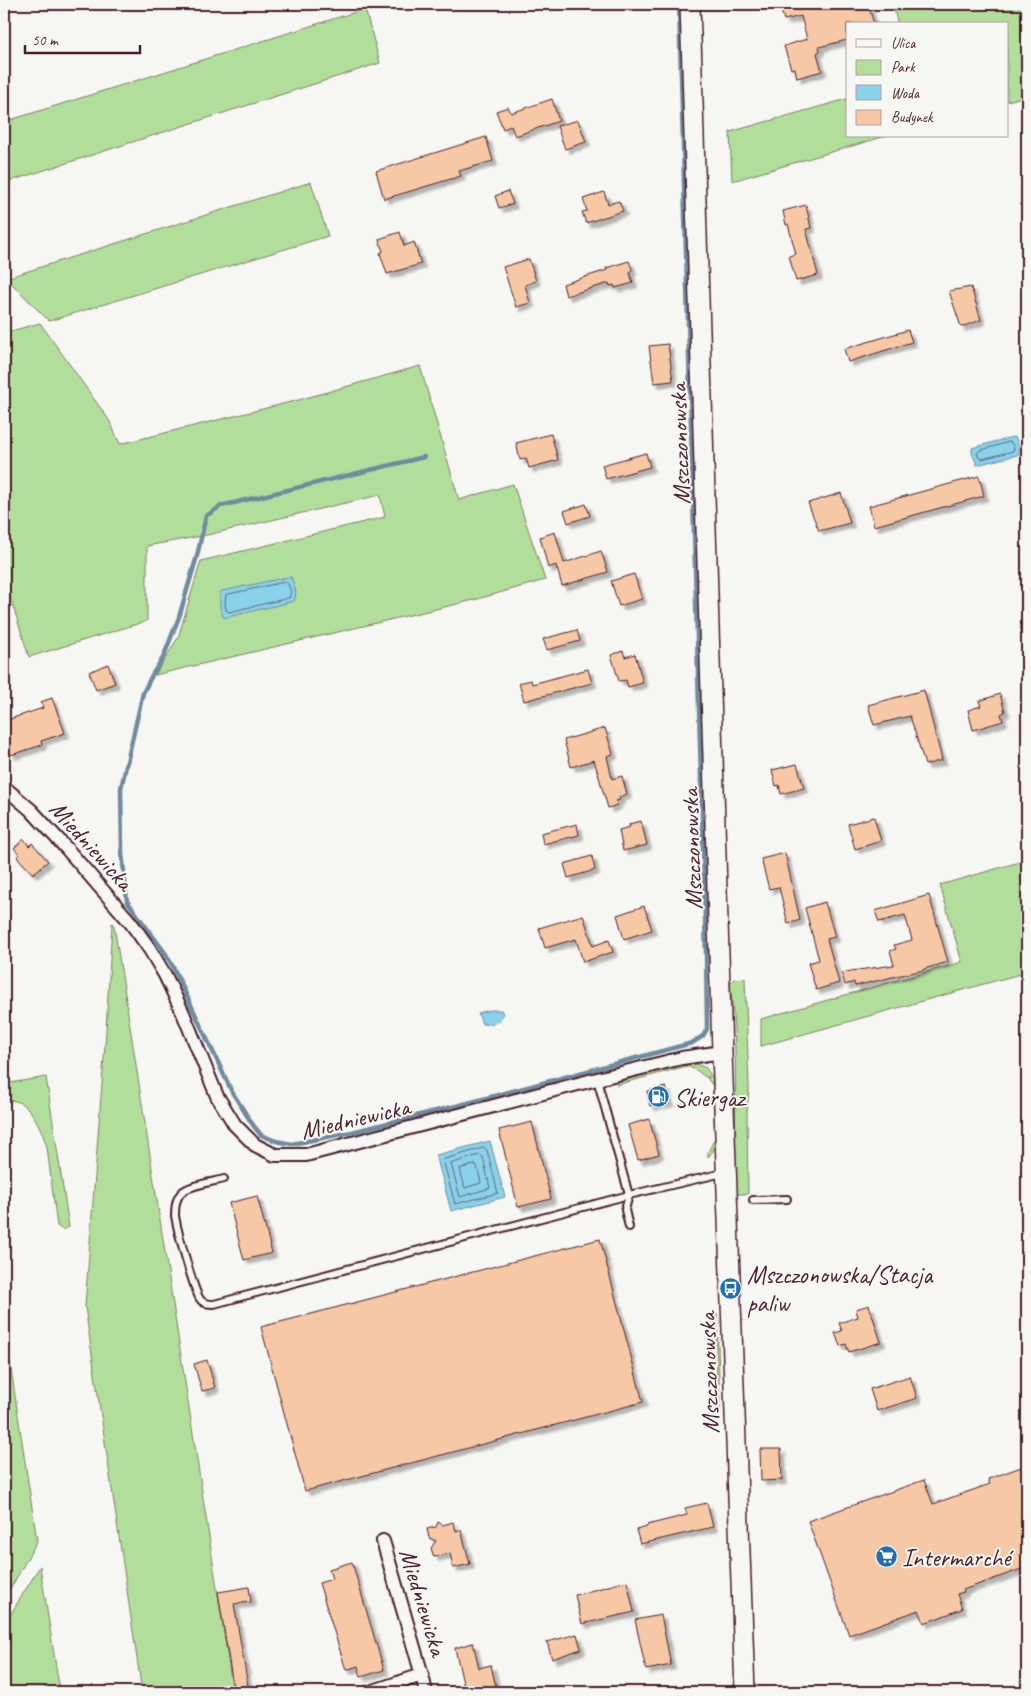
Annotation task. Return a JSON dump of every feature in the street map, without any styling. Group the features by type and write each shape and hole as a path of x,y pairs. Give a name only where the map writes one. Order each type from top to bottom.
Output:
{"main road":[{"name":"Mszczonowska","path":"690,4 736,1498 745,1692"}],"street":[{"name":"Miedniewicka","path":"4,787 31,810 68,849 149,948 165,975 183,1013 217,1096 235,1125 255,1145 275,1155 306,1156 597,1079 682,1058 722,1052"},
{"name":"Miedniewicka","path":"383,1541 426,1692"},
{"name":"Miedniewicka","path":"370,1692 422,1675"}],"lane":[{"path":"597,1079 629,1195 625,1210 629,1227"},
{"path":"224,1179 189,1187 181,1193 176,1202 175,1216 193,1284 200,1300 205,1303 214,1304 629,1195 727,1172"},
{"path":"753,1200 787,1199"}],"green space":[{"path":"914,4 1027,4 1027,96 1008,101 1008,22 897,22 894,10"},
{"path":"365,9 380,63 4,183 4,122"},
{"path":"846,99 846,138 879,138 732,181 730,132"},
{"path":"311,182 328,236 49,321 6,278"},
{"path":"40,323 109,420 120,444 295,401 420,366 459,500 513,484 545,580 474,600 155,675 178,638 201,561 385,517 380,495 207,535 147,546 147,621 29,657 8,590 4,591 4,333"},
{"path":"1027,860 1027,972 761,1046 761,1019 962,962 940,885"},
{"path":"112,923 125,994 233,1692 142,1692 85,1307 106,1031"},
{"path":"745,978 749,1087 747,1114 748,1194 736,1194 735,1062 730,983 734,979"},
{"path":"687,1064 696,1064 706,1068 713,1079 717,1141 708,1157 708,1152 715,1138 713,1086 708,1079 709,1076 707,1078 687,1066 616,1085 619,1082 635,1077"},
{"path":"46,1077 69,1227 64,1229 57,1226 47,1147 41,1131 27,1108 13,1100 4,1101 4,1084"},
{"path":"715,1314 717,1314 720,1410 718,1417"},
{"path":"4,1323 37,1541 4,1600"},
{"path":"40,1566 60,1692 4,1692 4,1625"}],"water":[{"path":"1012,437 1016,438 1019,454 977,465 972,448"},
{"path":"291,577 295,589 294,601 224,618 220,606 220,593 222,591"},
{"path":"501,1010 502,1016 495,1022 482,1024 478,1013"},
{"path":"490,1141 505,1197 451,1211 436,1155"}],"building":[{"path":"779,4 868,4 873,22 846,22 846,40 819,47 820,51 817,53 822,71 797,78 795,68 791,69 784,46 807,39 801,16 784,20"},
{"path":"552,99 559,121 515,136 511,126 503,129 496,111 508,107 511,113"},
{"path":"578,120 586,142 565,149 557,126"},
{"path":"486,137 493,161 459,171 461,176 384,199 376,171"},
{"path":"508,191 513,204 499,208 495,196"},
{"path":"604,192 608,204 619,201 623,211 586,223 582,212 587,211 583,199"},
{"path":"806,205 811,228 806,229 818,275 796,281 789,256 796,254 783,211"},
{"path":"400,232 404,246 414,242 421,264 387,274 380,253 383,252 379,239"},
{"path":"529,259 536,281 525,285 530,303 516,307 503,267"},
{"path":"629,261 632,269 630,273 633,283 615,288 614,285 610,286 609,283 566,296 563,284"},
{"path":"971,287 981,320 961,327 949,291"},
{"path":"908,330 912,342 848,362 844,349"},
{"path":"668,344 673,381 654,383 649,346"},
{"path":"551,434 558,460 529,468 526,458 520,460 516,443"},
{"path":"646,453 650,467 606,479 602,465"},
{"path":"979,476 984,496 874,526 869,506"},
{"path":"841,493 850,523 819,531 808,503"},
{"path":"586,504 590,516 568,523 564,511"},
{"path":"555,532 564,563 601,551 608,572 562,586 556,565 548,568 540,537"},
{"path":"634,574 642,599 619,606 611,581"},
{"path":"577,630 580,641 547,650 543,639"},
{"path":"623,651 625,657 635,654 643,683 628,687 626,680 619,681 611,655"},
{"path":"108,664 115,683 96,690 89,672"},
{"path":"588,669 592,683 524,701 519,683 531,680 532,684"},
{"path":"924,690 942,760 925,765 910,716 874,725 868,705"},
{"path":"1000,694 1005,712 1001,714 1003,721 973,730 968,710 981,706 979,701"},
{"path":"52,698 65,733 41,741 42,745 11,755 4,733 4,721 43,708 41,702"},
{"path":"605,728 613,754 607,756 612,779 622,776 627,794 619,797 620,800 616,801 617,805 608,808 594,760 571,767 564,740"},
{"path":"797,764 804,788 781,794 779,785 776,786 772,770"},
{"path":"874,817 881,841 855,849 848,824"},
{"path":"641,821 647,845 623,851 619,830 630,827 629,824"},
{"path":"577,824 579,835 543,844 541,833"},
{"path":"24,839 29,846 32,843 48,861 33,874 17,857 19,854 14,848"},
{"path":"785,853 800,920 788,924 779,887 769,889 761,859"},
{"path":"592,856 595,870 568,878 564,864"},
{"path":"929,895 948,962 924,970 855,986 854,982 845,985 842,973 894,965 890,951 896,949 894,945 912,940 905,915 879,922 875,911"},
{"path":"825,902 835,937 827,939 839,983 816,990 808,963 819,960 805,908"},
{"path":"644,906 652,930 624,939 617,915"},
{"path":"583,915 593,946 609,940 613,952 583,962 576,939 545,948 539,928"},
{"name":"Skiergaz","path":"666,1087 669,1102 650,1106 647,1091"},
{"path":"649,1119 659,1154 638,1160 628,1125"},
{"path":"532,1122 551,1199 518,1207 499,1130"},
{"path":"257,1196 272,1253 244,1260 229,1203"},
{"path":"600,1239 643,1402 305,1491 261,1327"},
{"path":"869,1305 881,1342 849,1352 846,1344 840,1346 835,1333 842,1331 839,1323 858,1317 856,1309"},
{"path":"207,1360 215,1388 202,1391 194,1364"},
{"path":"910,1376 917,1398 877,1411 870,1389"},
{"path":"760,1449 781,1449 782,1480 761,1481"},
{"name":"Intermarché","path":"1027,1465 1027,1567 963,1590 964,1592 957,1594 962,1609 924,1623 919,1610 849,1635 808,1521 924,1480 933,1504 990,1484 988,1479"},
{"path":"707,1503 713,1527 640,1544 636,1530 647,1527 647,1525 687,1515 685,1508"},
{"path":"438,1522 443,1525 453,1522 456,1531 461,1530 470,1564 453,1568 450,1553 434,1557 431,1548 436,1541 429,1538 427,1529 436,1527"},
{"path":"352,1562 384,1670 361,1677 358,1666 346,1670 319,1583 332,1579 329,1569"},
{"path":"627,1581 634,1612 582,1624 575,1595"},
{"path":"249,1587 251,1602 234,1604 249,1692 234,1692 218,1592"},
{"path":"661,1615 671,1665 646,1670 635,1620"},
{"path":"577,1634 581,1649 552,1659 547,1642"},
{"path":"473,1643 479,1668 491,1665 497,1692 465,1692 455,1648"}],"waterway":[{"path":"424,457 221,506 206,516 197,556 179,617 163,658 143,693 121,788 122,853 127,901 166,954 232,1092 261,1135 276,1141 292,1144 352,1132 468,1103 692,1043 703,1036 707,1029 679,4"}],"place":[{"name":"Skiergaz","path":"658,1097"},
{"name":"Mszczonowska/Stacja paliw","path":"731,1288"},
{"name":"Intermarché","path":"886,1557"}]}
